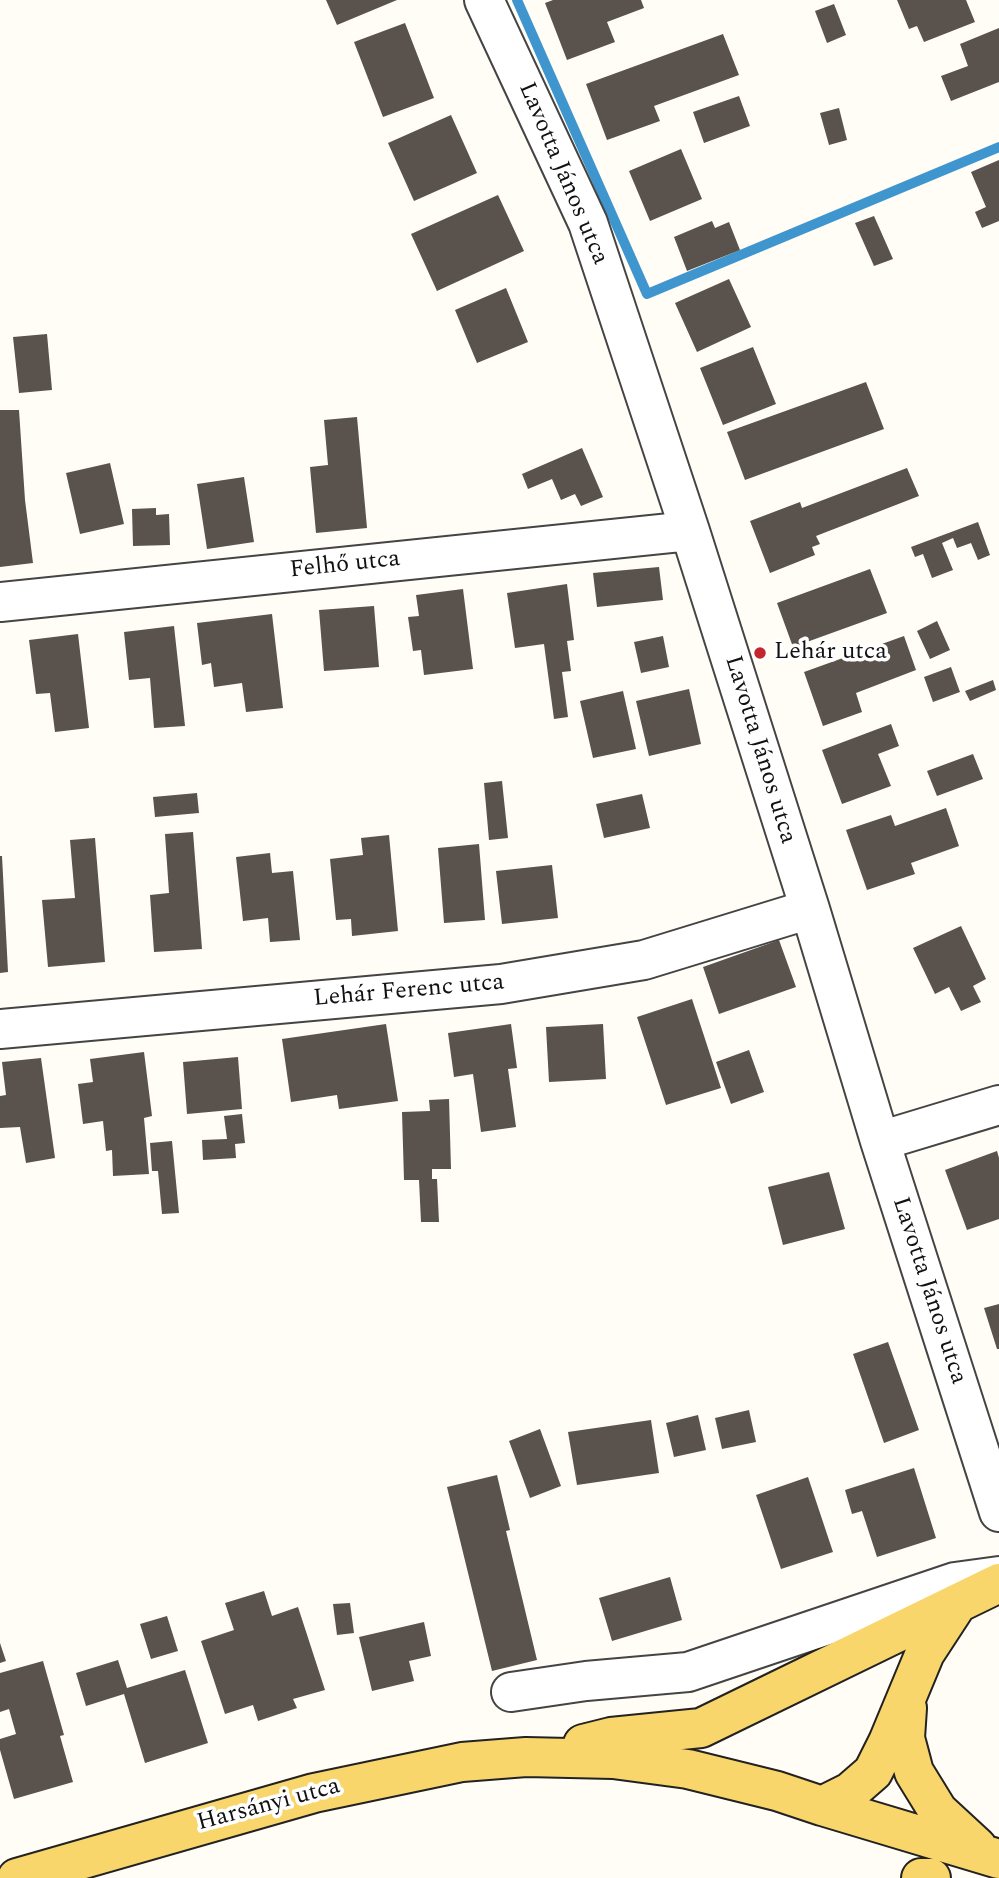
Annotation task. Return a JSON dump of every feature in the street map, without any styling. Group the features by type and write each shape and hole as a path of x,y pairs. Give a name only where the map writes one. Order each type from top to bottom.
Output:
{"main road":[{"path":"526,1757 611,1737 701,1728 999,1583"},
{"path":"822,1806 850,1792 873,1772 925,1653 958,1602"},
{"path":"907,1695 905,1738 914,1772 938,1811 991,1856"},
{"path":"526,1757 613,1759 688,1769 777,1791 991,1856"},
{"name":"Harsányi utca","path":"17,1878 314,1793 463,1762 526,1757"},
{"path":"921,1878 931,1878"}],"street":[{"name":"Lavotta János utca","path":"484,0 588,223 690,531 999,1512"},
{"name":"Felhő utca","path":"0,602 690,531"},
{"name":"Lehár Ferenc utca","path":"0,1029 502,984 644,960 810,909"},
{"path":"880,1141 999,1105"},
{"path":"511,1692 586,1681 688,1672 955,1582 999,1576"}],"building":[{"path":"326,0 397,0 337,25"},
{"path":"553,0 641,0 644,8 607,22 615,42 567,60 545,3"},
{"path":"897,0 966,0 975,22 924,42 917,26 909,29"},
{"path":"834,4 846,35 827,43 815,11"},
{"path":"405,23 434,98 383,117 354,42"},
{"path":"999,28 999,82 951,101 941,76 968,66 960,44"},
{"path":"723,34 739,75 654,106 660,121 607,140 586,84"},
{"path":"739,96 750,126 704,143 693,112"},
{"path":"839,108 847,140 829,145 820,113"},
{"path":"451,115 477,173 414,201 388,143"},
{"path":"681,149 702,199 650,221 629,171"},
{"path":"999,160 999,221 982,228 975,212 986,207 971,172"},
{"path":"498,195 524,251 437,291 411,234"},
{"path":"874,216 893,259 874,266 855,223"},
{"path":"712,221 715,228 729,222 740,250 687,271 674,237"},
{"path":"729,279 751,327 697,352 675,303"},
{"path":"506,288 528,342 477,363 455,310"},
{"path":"47,334 52,390 19,393 13,337"},
{"path":"753,347 776,404 723,425 700,368"},
{"path":"866,382 884,429 745,480 727,432"},
{"path":"0,410 19,410 25,500 33,563 0,567"},
{"path":"357,417 367,528 316,533 310,467 328,465 324,420"},
{"path":"582,448 603,497 581,506 575,494 561,500 552,479 528,489 522,474"},
{"path":"110,463 124,524 80,534 66,473"},
{"path":"907,468 919,496 816,536 820,544 812,547 815,555 770,573 750,521 800,502 802,508"},
{"path":"244,477 254,542 207,549 197,484"},
{"path":"156,508 156,515 169,514 170,545 133,546 132,509"},
{"path":"978,522 990,555 978,560 971,543 957,548 953,538 942,543 953,570 932,578 923,554 915,557 911,547"},
{"path":"659,567 663,600 597,607 593,573"},
{"path":"870,569 887,613 793,647 777,603"},
{"path":"567,584 574,640 567,641 571,671 562,672 568,717 554,719 544,644 515,648 507,593"},
{"path":"463,589 473,669 424,675 421,650 413,651 408,617 419,616 416,595"},
{"path":"374,606 379,667 324,671 319,610"},
{"path":"272,614 283,708 246,712 242,683 214,687 211,663 202,665 197,623"},
{"path":"937,621 950,650 930,659 917,631"},
{"path":"174,626 185,726 154,728 150,678 129,680 124,632"},
{"path":"78,634 89,728 55,732 50,693 36,694 29,640"},
{"path":"663,636 669,667 641,673 634,642"},
{"path":"904,636 916,670 856,693 862,712 823,726 804,672"},
{"path":"951,667 960,692 933,702 924,677"},
{"path":"993,680 996,690 970,701 965,691"},
{"path":"689,689 701,744 649,756 636,701"},
{"path":"623,691 636,749 593,758 580,701"},
{"path":"891,724 899,746 878,754 891,786 842,804 822,750"},
{"path":"973,754 983,779 937,796 927,771"},
{"path":"502,781 508,838 489,840 484,783"},
{"path":"197,793 199,813 155,817 153,797"},
{"path":"642,794 650,828 604,838 596,804"},
{"path":"946,808 959,846 911,863 915,874 867,890 846,830 891,815 895,826"},
{"path":"193,832 202,949 154,952 150,895 169,893 165,834"},
{"path":"389,835 398,931 352,936 351,919 336,920 330,859 363,855 361,838"},
{"path":"95,838 105,962 48,967 42,900 75,898 70,840"},
{"path":"479,844 485,920 444,923 438,848"},
{"path":"270,853 272,873 293,871 300,940 270,942 268,918 243,921 236,857"},
{"path":"0,856 8,972 0,973"},
{"path":"552,865 558,918 502,924 496,871"},
{"path":"961,926 986,979 973,986 981,1002 961,1011 949,987 935,994 913,948"},
{"path":"779,940 796,987 719,1014 703,967"},
{"path":"692,999 721,1088 666,1105 637,1017"},
{"path":"386,1024 398,1101 339,1109 337,1095 291,1102 282,1039"},
{"path":"511,1024 517,1068 508,1069 516,1127 481,1132 473,1074 454,1077 448,1033"},
{"path":"603,1024 606,1079 549,1082 546,1027"},
{"path":"749,1050 764,1092 731,1104 716,1062"},
{"path":"144,1052 152,1116 144,1118 149,1174 113,1176 112,1150 106,1151 103,1121 83,1124 78,1084 93,1082 90,1059"},
{"path":"238,1057 242,1109 187,1114 183,1062"},
{"path":"41,1058 55,1158 26,1163 20,1127 0,1128 0,1096 6,1095 2,1062"},
{"path":"449,1099 451,1169 432,1169 432,1179 437,1179 439,1222 421,1222 419,1180 404,1180 402,1112 430,1111 429,1100"},
{"path":"242,1114 245,1143 235,1144 236,1158 203,1160 202,1140 227,1139 224,1116"},
{"path":"172,1141 179,1213 162,1214 158,1171 152,1171 150,1143"},
{"path":"997,1151 999,1219 967,1230 945,1170"},
{"path":"829,1172 845,1229 783,1245 768,1187"},
{"path":"999,1304 999,1349 997,1349 984,1308"},
{"path":"888,1342 919,1430 884,1443 853,1354"},
{"path":"749,1410 756,1442 722,1449 715,1418"},
{"path":"698,1415 706,1450 674,1457 666,1423"},
{"path":"651,1420 659,1473 577,1485 568,1432"},
{"path":"540,1429 561,1486 530,1498 509,1441"},
{"path":"914,1468 936,1538 877,1557 862,1511 852,1514 845,1490"},
{"path":"497,1475 510,1530 506,1531 537,1660 492,1671 447,1487"},
{"path":"808,1477 833,1552 781,1569 756,1495"},
{"path":"670,1577 682,1620 612,1641 599,1598"},
{"path":"264,1591 272,1616 298,1607 325,1690 293,1699 297,1708 258,1721 253,1705 225,1714 201,1641 234,1630 225,1603"},
{"path":"350,1603 354,1633 337,1635 333,1604"},
{"path":"167,1616 178,1651 151,1659 140,1624"},
{"path":"424,1622 431,1656 409,1661 414,1681 372,1691 359,1637"},
{"path":"0,1643 6,1661 0,1663"},
{"path":"118,1660 127,1688 185,1670 208,1743 145,1763 124,1694 86,1706 76,1673"},
{"path":"43,1661 64,1735 60,1736 73,1782 14,1799 0,1750 0,1739 16,1734 9,1709 0,1712 0,1673"}],"waterway":[{"path":"517,0 647,294 999,147"}],"place":[{"name":"Lehár utca","path":"760,653"}]}
